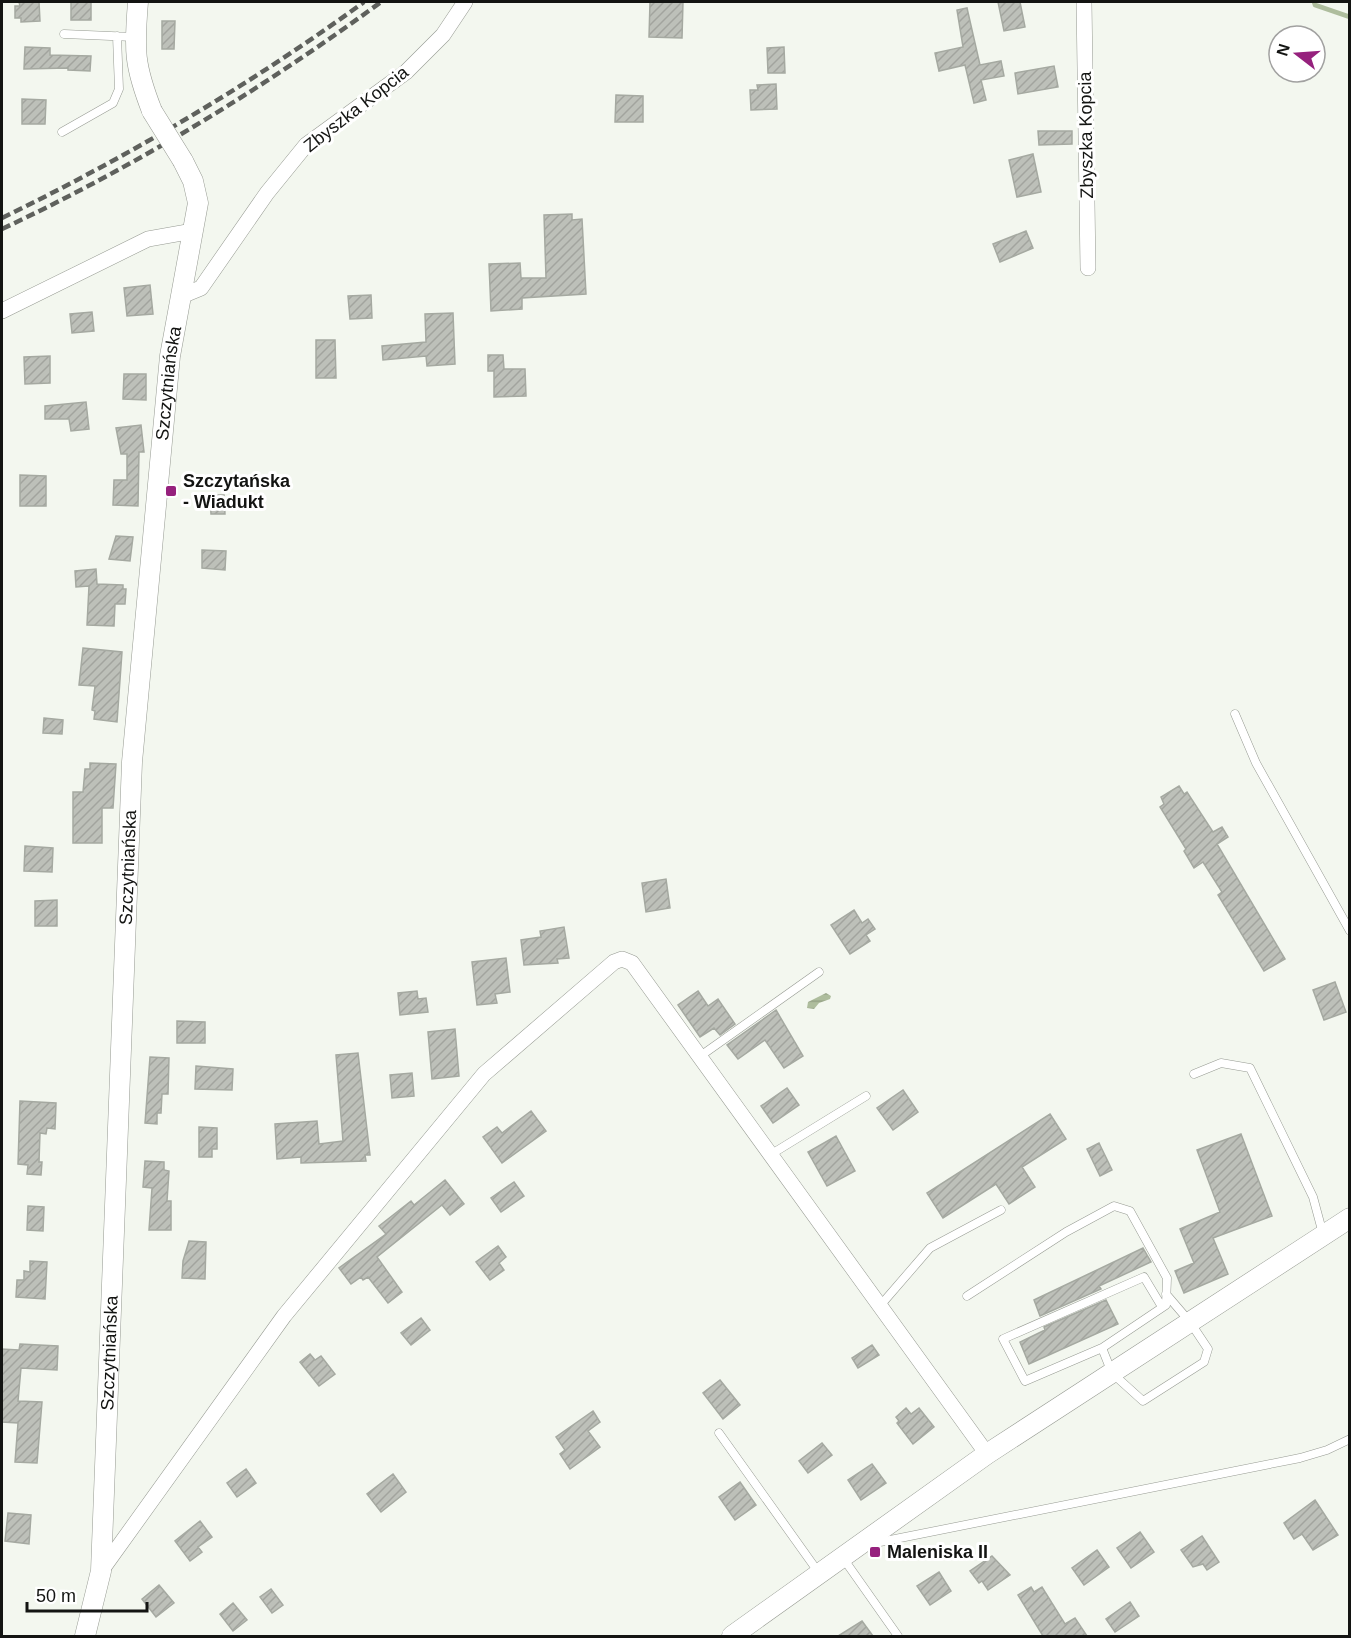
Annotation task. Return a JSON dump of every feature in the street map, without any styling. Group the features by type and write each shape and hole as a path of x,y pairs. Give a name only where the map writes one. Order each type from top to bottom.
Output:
{"street":[{"name":"Zbyszka Kopcia","path":"179,297 201,288 262,200 306,145 406,72 443,35 465,2"},
{"name":"Zbyszka Kopcia","path":"1084,2 1088,268"},
{"name":"Szczytniańska","path":"85,1636 101,1570 132,762 170,356 198,203 193,181 152,111 137,73 126,37 137,7"},
{"path":"2,311 148,239 193,231"},
{"path":"101,1570 284,1316 484,1074 614,962 622,959 632,963 987,1454"},
{"path":"732,1636 987,1454 1350,1218"}],"lane":[{"path":"62,132 113,103 118,89 126,37 64,34"},
{"path":"1235,714 1256,764 1350,932"},
{"path":"699,1057 819,972"},
{"path":"1194,1074 1221,1063 1250,1068 1312,1197 1323,1235"},
{"path":"770,1155 866,1096"},
{"path":"967,1296 1066,1232 1114,1206 1130,1211 1167,1278 1166,1305 1102,1348 1025,1381 1003,1339 1144,1277 1162,1307"},
{"path":"879,1307 930,1248 1001,1210"},
{"path":"1102,1348 1112,1373 1143,1401 1204,1362 1208,1349 1190,1322 1166,1294"},
{"path":"719,1433 819,1574"},
{"path":"898,1636 850,1552 1300,1458 1327,1450 1350,1438"}],"shaded area":[{"path":"826,993 831,996 830,999 819,1003 814,1009 807,1008 808,1002"}],"building":[{"path":"19,2 39,2 40,21 21,22 21,18 15,18 15,6 20,6"},
{"path":"71,2 91,2 91,20 71,20"},
{"path":"650,2 683,2 682,38 649,37"},
{"path":"998,2 1020,2 1025,27 1004,31"},
{"path":"967,8 980,65 1001,61 1004,76 981,80 986,100 974,103 965,65 939,71 935,53 963,47 957,10"},
{"path":"162,21 175,21 174,49 162,49"},
{"path":"25,47 50,48 50,55 91,56 90,71 68,70 68,68 24,69"},
{"path":"784,47 785,73 768,73 767,48"},
{"path":"1054,66 1058,87 1018,94 1015,73"},
{"path":"776,84 777,109 751,110 750,90 758,90 757,85"},
{"path":"616,95 643,96 643,122 615,122"},
{"path":"22,99 46,100 45,124 22,124"},
{"path":"1038,131 1072,131 1072,144 1039,145"},
{"path":"1033,154 1041,192 1017,197 1009,160"},
{"path":"572,214 572,220 582,219 586,294 522,298 522,309 491,311 489,264 520,263 521,278 546,278 544,215"},
{"path":"1026,231 1033,248 1000,262 993,244"},
{"path":"150,285 153,314 127,316 124,288"},
{"path":"371,295 372,318 350,319 348,296"},
{"path":"92,312 94,331 72,333 70,314"},
{"path":"453,313 455,364 427,366 426,356 383,360 382,346 426,342 425,314"},
{"path":"316,340 335,340 336,378 316,378"},
{"path":"488,355 503,355 504,369 525,369 526,396 494,397 494,371 488,371"},
{"path":"50,356 50,383 25,384 24,357"},
{"path":"124,374 146,374 146,400 123,399"},
{"path":"86,402 89,429 71,431 69,419 45,419 45,406"},
{"path":"141,425 144,452 139,452 138,506 113,505 114,480 127,480 127,454 121,454 116,428"},
{"path":"20,475 46,476 46,506 20,506"},
{"path":"210,495 224,495 225,514 211,514"},
{"path":"116,536 133,537 130,561 109,559"},
{"path":"202,550 226,551 225,570 202,568"},
{"path":"96,569 97,584 123,585 123,589 126,589 125,604 115,604 114,626 87,625 89,586 76,587 75,571"},
{"path":"83,648 122,652 117,722 94,719 95,711 92,710 95,686 79,685"},
{"path":"44,718 63,720 62,734 43,733"},
{"path":"90,763 116,764 113,808 102,808 102,843 73,843 73,792 83,792 85,769 90,769"},
{"path":"1179,786 1184,794 1187,792 1213,832 1222,827 1228,837 1217,844 1285,959 1264,971 1218,895 1222,892 1203,862 1194,868 1184,851 1186,849 1160,807 1164,804 1161,797"},
{"path":"25,846 53,848 52,872 24,871"},
{"path":"666,879 670,908 646,912 642,883"},
{"path":"57,900 57,926 35,926 35,901"},
{"path":"854,910 862,923 868,919 875,929 866,935 870,941 850,954 831,925"},
{"path":"564,927 569,958 557,959 558,963 524,965 521,940 541,937 540,931"},
{"path":"506,958 510,992 495,994 497,1003 477,1005 472,962"},
{"path":"1335,982 1346,1012 1324,1020 1313,990"},
{"path":"417,991 418,999 426,998 428,1012 400,1015 398,993"},
{"path":"698,991 708,1006 718,999 735,1024 720,1035 714,1028 700,1037 678,1005"},
{"path":"776,1010 803,1056 784,1068 765,1040 738,1059 727,1045"},
{"path":"177,1021 205,1022 205,1043 177,1043"},
{"path":"455,1029 459,1076 432,1079 428,1032"},
{"path":"358,1053 370,1155 365,1155 366,1161 301,1163 301,1157 277,1159 275,1124 317,1121 319,1144 343,1141 336,1055"},
{"path":"150,1057 169,1058 168,1094 162,1094 161,1113 157,1113 157,1124 145,1123"},
{"path":"196,1066 233,1069 232,1090 195,1089"},
{"path":"412,1073 414,1096 392,1098 390,1075"},
{"path":"787,1088 799,1105 773,1123 761,1106"},
{"path":"903,1090 918,1112 893,1130 877,1108"},
{"path":"20,1101 56,1103 55,1129 47,1128 46,1134 40,1133 41,1175 27,1174 28,1165 18,1164"},
{"path":"531,1111 546,1131 502,1163 483,1137 497,1127 502,1133"},
{"path":"1050,1114 1066,1139 1022,1167 1035,1187 1009,1204 996,1184 943,1218 927,1193"},
{"path":"199,1127 217,1128 217,1149 212,1149 212,1157 199,1157"},
{"path":"1241,1134 1272,1216 1213,1238 1228,1274 1184,1293 1175,1271 1194,1263 1180,1229 1220,1212 1197,1150"},
{"path":"836,1136 855,1171 827,1186 808,1152"},
{"path":"1099,1143 1112,1170 1100,1176 1087,1149"},
{"path":"145,1161 164,1162 164,1170 169,1171 167,1201 171,1201 171,1230 149,1230 152,1188 143,1187"},
{"path":"445,1180 464,1204 450,1215 442,1205 377,1257 402,1292 388,1303 368,1277 363,1280 361,1277 351,1284 339,1268 386,1234 379,1226 411,1201 414,1205"},
{"path":"514,1182 524,1196 501,1212 491,1198"},
{"path":"28,1206 44,1207 43,1231 27,1230"},
{"path":"189,1241 206,1242 205,1279 182,1278 183,1261"},
{"path":"498,1246 506,1257 499,1263 504,1270 490,1280 476,1262"},
{"path":"1143,1248 1151,1262 1099,1286 1101,1289 1040,1316 1034,1300"},
{"path":"30,1261 47,1262 45,1299 16,1297 17,1280 24,1280 24,1271 30,1272"},
{"path":"1106,1300 1118,1324 1029,1364 1020,1342 1045,1330 1044,1327"},
{"path":"421,1318 430,1330 411,1345 401,1333"},
{"path":"20,1344 58,1346 57,1370 21,1368 18,1401 42,1402 37,1463 15,1462 18,1423 2,1422 2,1349 19,1350"},
{"path":"872,1345 879,1355 858,1368 852,1358"},
{"path":"310,1354 315,1360 321,1356 335,1374 319,1386 300,1362"},
{"path":"720,1380 740,1405 723,1419 703,1393"},
{"path":"906,1408 911,1414 919,1408 934,1427 913,1444 897,1423 899,1421 896,1417"},
{"path":"593,1411 600,1422 588,1431 600,1447 570,1469 560,1454 565,1450 556,1437"},
{"path":"822,1443 832,1455 808,1473 799,1461"},
{"path":"872,1464 886,1483 861,1500 848,1480"},
{"path":"246,1469 256,1483 237,1497 227,1483"},
{"path":"393,1474 406,1492 381,1512 367,1494"},
{"path":"740,1482 756,1505 735,1520 719,1497"},
{"path":"1315,1500 1338,1535 1313,1550 1302,1534 1294,1539 1284,1523"},
{"path":"8,1513 31,1515 29,1544 5,1541"},
{"path":"200,1521 212,1537 198,1547 202,1552 190,1561 175,1541"},
{"path":"1140,1532 1154,1552 1131,1568 1117,1548"},
{"path":"1202,1536 1219,1562 1207,1570 1203,1564 1193,1567 1181,1550"},
{"path":"1097,1550 1109,1567 1084,1585 1072,1568"},
{"path":"992,1556 1010,1575 988,1590 982,1581 979,1583 970,1571"},
{"path":"939,1572 951,1591 930,1605 917,1586"},
{"path":"159,1585 174,1603 156,1617 142,1599"},
{"path":"1031,1587 1034,1592 1042,1587 1065,1624 1075,1618 1087,1636 1043,1636 1018,1595"},
{"path":"271,1589 283,1605 272,1613 260,1597"},
{"path":"1130,1602 1139,1616 1115,1632 1106,1619"},
{"path":"233,1603 247,1620 233,1631 220,1614"},
{"path":"862,1621 873,1636 838,1636"}],"waterway":[{"path":"1314,2 1315,5 1350,17"}],"railway":[{"path":"2,218 96,170 188,118 277,62 364,2"},
{"path":"2,229 101,179 197,124 290,65 381,2"}],"place":[{"name":"Szczytańska - Wiadukt","path":"171,491"},
{"name":"Maleniska II","path":"875,1552"}]}
